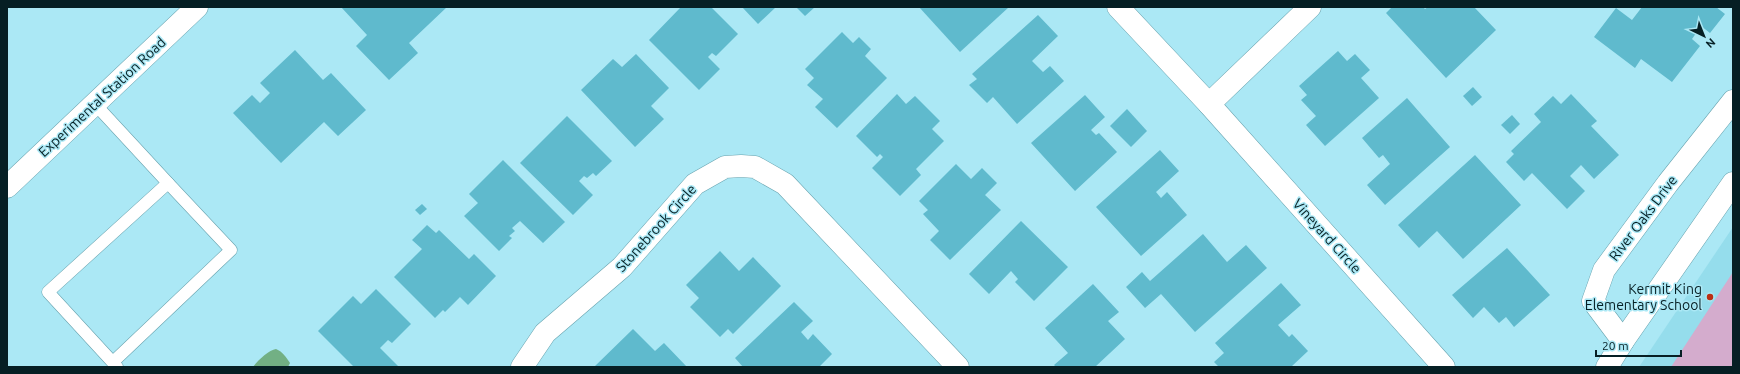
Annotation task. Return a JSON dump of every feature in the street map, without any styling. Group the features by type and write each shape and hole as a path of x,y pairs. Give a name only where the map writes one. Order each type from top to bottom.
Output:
{"street":[{"name":"Experimental Station Road","path":"7,187 197,7"},
{"name":"Vineyard Circle","path":"1118,7 1209,104 1444,367"},
{"path":"1209,104 1310,7"},
{"name":"River Oaks Drive","path":"1623,340 1593,301 1604,270 1668,184 1733,101"},
{"name":"Stonebrook Circle","path":"522,367 545,333 622,268 695,184 725,167 741,166 755,167 785,184 958,367"},
{"path":"1607,367 1623,340 1733,182"}],"lane":[{"path":"94,104 231,250 115,364 48,292 168,183"}],"shaded area":[{"name":"Kermit King Elementary School","path":"1733,227 1733,367 1639,367"},
{"path":"1733,272 1733,367 1671,367"},
{"path":"276,349 289,361 290,363 288,367 253,367 263,356"}],"building":[{"path":"341,7 447,7 409,43 418,53 389,80 356,46 367,35"},
{"path":"681,7 711,7 738,34 716,56 712,53 708,57 720,69 699,90 649,40"},
{"path":"742,7 776,7 758,24"},
{"path":"796,7 815,7 805,16"},
{"path":"919,7 1009,7 960,52"},
{"path":"1392,7 1423,7 1425,9 1428,7 1474,7 1496,30 1446,78 1386,13"},
{"path":"1642,7 1716,7 1725,14 1710,33 1701,26 1692,39 1700,46 1672,82 1641,59 1635,68 1594,37 1616,8 1632,20"},
{"path":"1038,15 1058,36 1032,61 1043,72 1050,66 1064,81 1017,124 993,97 987,103 969,85 977,79 972,74"},
{"path":"842,32 853,43 859,37 871,49 865,56 887,78 837,128 815,107 823,99 807,85 814,78 805,69"},
{"path":"295,50 323,80 331,73 366,110 338,136 324,122 281,163 233,113 252,95 260,103 270,93 260,83"},
{"path":"1338,51 1347,61 1355,54 1370,70 1361,78 1379,98 1325,146 1306,125 1316,116 1301,100 1307,95 1299,86"},
{"path":"636,54 669,88 651,106 664,119 635,147 581,90 613,59 622,67"},
{"path":"1473,87 1482,97 1472,106 1463,96"},
{"path":"897,94 906,104 915,96 940,121 932,129 944,141 916,169 921,175 900,196 872,168 883,157 880,154 877,157 856,136"},
{"path":"1571,94 1597,121 1591,126 1619,155 1594,179 1581,165 1570,176 1585,191 1567,209 1532,173 1524,181 1506,162 1514,154 1511,151 1541,122 1534,114 1553,96 1561,104"},
{"path":"1085,95 1105,117 1091,130 1096,135 1099,133 1117,152 1075,191 1031,143"},
{"path":"1407,98 1450,147 1385,205 1367,185 1390,164 1383,155 1379,158 1362,138"},
{"path":"1127,109 1147,131 1131,147 1110,126"},
{"path":"1512,115 1520,124 1510,134 1501,125"},
{"path":"567,116 612,161 596,176 593,173 587,178 584,176 579,181 593,195 573,215 520,163"},
{"path":"1160,150 1179,171 1156,192 1161,198 1167,192 1187,215 1141,256 1096,207"},
{"path":"1475,155 1521,205 1463,259 1437,231 1419,248 1398,225"},
{"path":"503,160 565,222 543,243 520,221 512,228 515,231 509,236 512,238 499,251 464,216 478,203 469,194"},
{"path":"956,164 971,179 982,168 997,183 985,195 1001,210 950,260 930,240 939,231 923,214 928,210 919,201"},
{"path":"422,204 427,209 420,215 415,210"},
{"path":"1021,221 1068,267 1034,301 1015,282 1018,279 1011,271 989,294 969,274"},
{"path":"427,225 436,233 439,230 469,259 474,254 496,276 468,305 460,297 445,312 443,310 435,318 394,277 422,249 412,240"},
{"path":"1203,234 1227,262 1246,245 1267,268 1195,332 1161,294 1145,308 1126,287 1142,272 1150,281"},
{"path":"1507,248 1550,295 1514,327 1506,317 1499,323 1484,307 1473,318 1452,295"},
{"path":"720,251 739,271 753,257 781,286 733,334 728,329 720,337 690,307 699,298 686,285"},
{"path":"1281,283 1301,305 1278,325 1289,337 1292,334 1308,351 1291,367 1219,367 1214,362 1224,353 1215,343"},
{"path":"1093,284 1119,312 1108,321 1125,339 1095,367 1056,367 1054,365 1068,353 1045,328"},
{"path":"376,289 411,324 392,343 388,340 380,348 399,367 354,367 318,331 353,296 361,304"},
{"path":"794,302 813,321 801,332 808,340 813,334 832,354 819,367 743,367 735,358"},
{"path":"633,329 655,351 664,343 687,367 594,367"}],"place":[{"name":"Kermit King Elementary School","path":"1710,297"}]}
